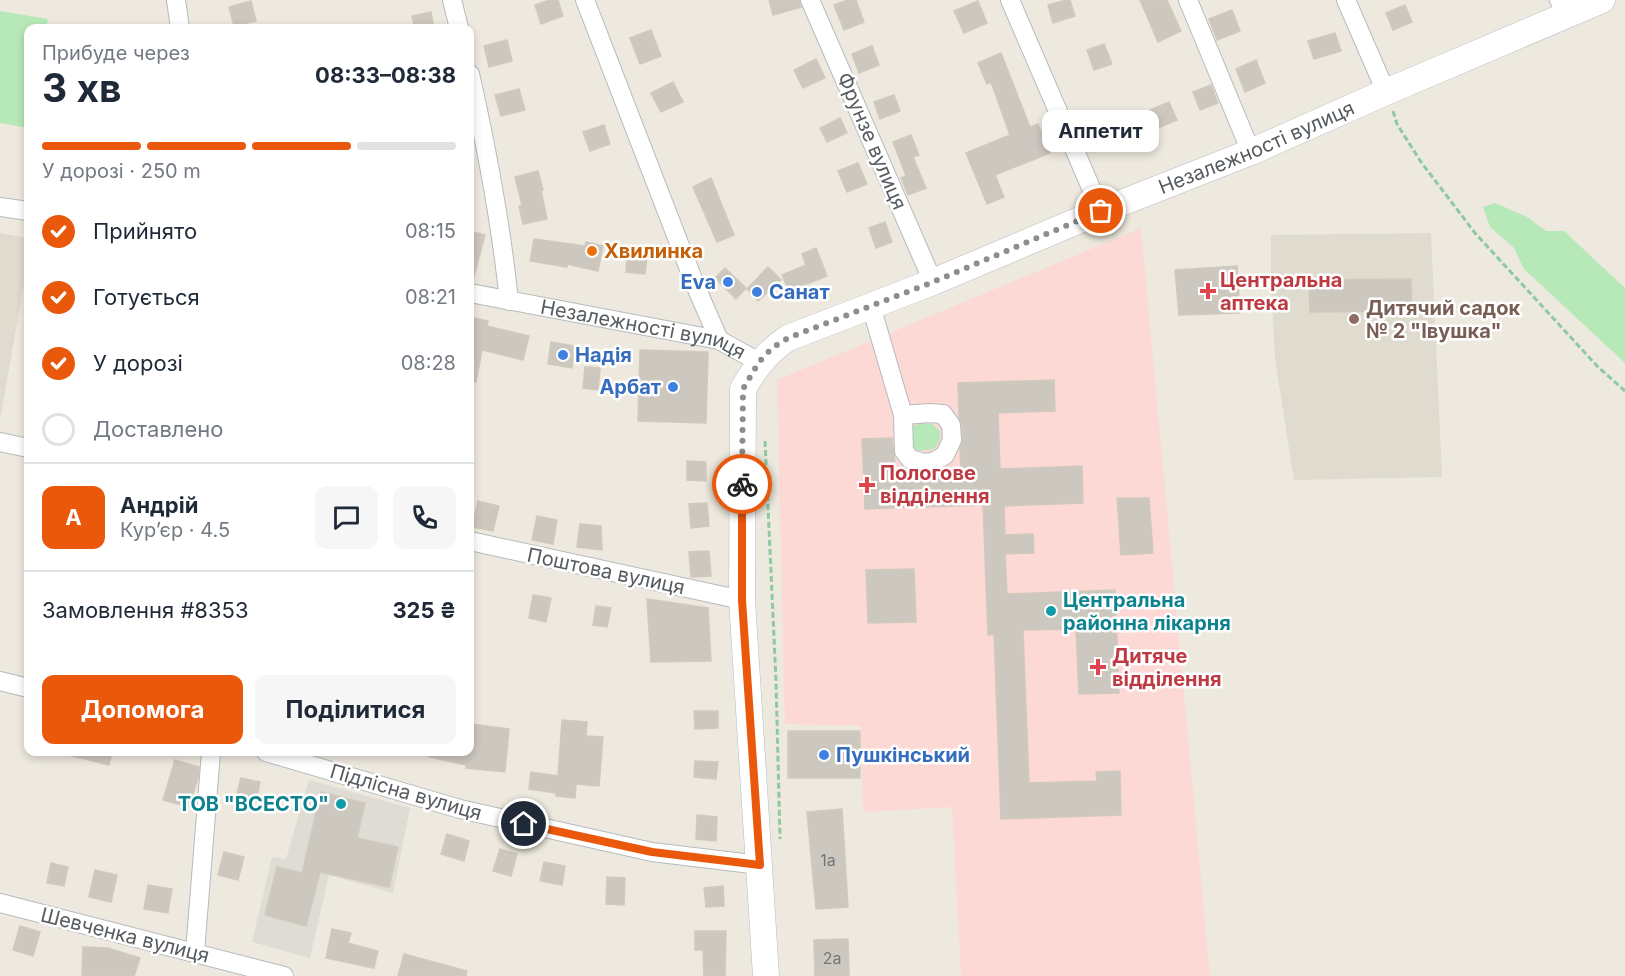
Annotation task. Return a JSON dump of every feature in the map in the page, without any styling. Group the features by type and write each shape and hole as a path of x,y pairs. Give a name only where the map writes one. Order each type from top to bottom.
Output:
{"main road":[{"name":"Незалежності вулиця","path":"759,362 772,348 788,338 933,282 1101,211 1251,152 1386,92 1563,8 1602,0"},
{"path":"759,362 743,389 742,600 766,976"}],"street":[{"path":"176,0 179,24"},
{"path":"452,0 458,24"},
{"path":"585,0 696,287 719,340"},
{"name":"Фрунзе вулиця","path":"810,0 933,282"},
{"path":"1010,0 1101,211"},
{"path":"1188,0 1251,152"},
{"path":"1346,0 1386,92"},
{"path":"474,92 501,231 509,301"},
{"path":"0,207 24,210"},
{"name":"Незалежності вулиця","path":"474,294 719,340 759,362"},
{"path":"871,306 903,415"},
{"path":"0,442 24,447"},
{"name":"Поштова вулиця","path":"474,542 742,600"},
{"path":"0,681 24,687"},
{"path":"195,952 211,756"},
{"name":"Підлісна вулиця","path":"280,756 460,809 652,852 760,865"},
{"name":"Шевченка вулиця","path":"0,903 195,952 261,973 284,976"}],"path":[{"path":"1386,92 1397,124 1421,162 1475,233 1598,367 1625,391"},
{"path":"765,435 775,658 780,845"}],"shaded area":[{"path":"1141,228 1210,976 961,976 952,807 863,812 861,726 785,724 777,380"},
{"path":"0,233 24,237 24,284 0,420"},
{"name":"Дитячий садок № 2 \"Івушка\"","path":"1431,233 1442,477 1294,480 1275,359 1271,235"},
{"path":"309,780 410,808 393,893 329,875 310,958 252,942 272,857 286,859"}],"green space":[{"path":"0,11 48,19 47,24 24,24 24,127 0,123"},
{"path":"1495,203 1527,217 1546,231 1564,231 1625,288 1625,363 1524,269 1514,248 1490,227 1483,207"},
{"path":"920,423 932,424 940,431 940,440 934,449 919,451 912,448 911,427"}],"building":[{"path":"558,0 563,16 541,24 535,5"},
{"path":"769,0 799,0 801,7 773,15"},
{"path":"856,0 864,22 844,30 834,5"},
{"path":"1070,0 1075,16 1053,23 1048,5"},
{"path":"1140,0 1167,0 1181,31 1158,42"},
{"path":"251,1 256,21 233,24 229,7"},
{"path":"978,1 987,23 964,33 954,11"},
{"path":"1405,5 1412,22 1393,30 1386,13"},
{"path":"1232,10 1240,31 1217,40 1209,19"},
{"path":"431,12 433,24 414,24 412,16"},
{"path":"651,30 661,56 640,64 630,38"},
{"path":"1335,33 1341,51 1314,59 1308,41"},
{"path":"507,40 512,61 489,67 484,46"},
{"path":"1104,44 1112,64 1094,70 1087,50"},
{"path":"872,46 879,65 859,73 852,54"},
{"path":"1001,53 1030,127 1038,124 1050,153 995,175 1004,197 987,204 966,153 1010,135 991,82 987,84 978,63"},
{"path":"816,59 825,78 803,88 794,70"},
{"path":"1256,60 1265,83 1245,92 1236,69"},
{"path":"673,82 683,102 661,112 651,93"},
{"path":"1211,85 1218,103 1200,110 1193,92"},
{"path":"519,89 525,110 501,116 495,95"},
{"path":"894,95 900,111 880,119 874,102"},
{"path":"1169,102 1177,120 1158,128 1150,110"},
{"path":"840,118 847,133 827,142 820,128"},
{"path":"604,125 610,144 590,151 583,132"},
{"path":"1119,128 1124,141 1104,149 1099,136"},
{"path":"911,135 919,155 913,157 926,188 908,195 901,178 906,176 893,142"},
{"path":"858,163 867,184 847,192 838,171"},
{"path":"538,171 547,219 523,224 519,206 522,205 515,177"},
{"path":"711,178 734,235 717,242 693,187"},
{"path":"885,222 892,242 876,248 869,228"},
{"path":"474,232 485,235 474,276"},
{"path":"534,239 585,246 586,242 603,246 598,271 567,264 567,267 530,261"},
{"path":"816,248 827,276 789,291 782,275 806,265 802,254"},
{"path":"627,255 647,257 645,274 626,272"},
{"name":"Центральна аптека","path":"1237,266 1240,313 1179,315 1175,270"},
{"path":"768,267 781,280 758,301 747,289"},
{"path":"725,268 746,288 736,299 715,278"},
{"path":"1411,279 1412,311 1310,312 1309,280"},
{"path":"474,318 488,321 487,326 529,336 523,360 482,350 476,382 474,382"},
{"path":"551,342 575,346 572,368 548,364"},
{"name":"Арбат","path":"640,350 708,352 706,423 638,421"},
{"path":"585,367 600,368 598,390 583,388"},
{"name":"Центральна районна лікарня","path":"1054,380 1055,411 998,413 1000,469 1082,466 1083,503 1004,506 1005,535 1033,534 1034,553 1005,554 1007,594 1115,590 1119,693 1079,694 1076,629 1023,630 1029,783 1097,781 1096,772 1120,771 1121,815 1001,819 994,634 988,635 983,505 865,509 862,439 892,438 896,472 926,474 961,470 960,448 963,439 959,417 958,383"},
{"path":"687,461 706,462 706,481 687,480"},
{"path":"1117,498 1149,498 1153,553 1121,555"},
{"path":"478,501 499,506 493,531 474,527"},
{"path":"707,503 709,526 691,528 689,504"},
{"path":"537,516 557,520 553,544 532,540"},
{"path":"580,524 601,526 602,550 577,547"},
{"path":"709,551 711,576 691,577 689,552"},
{"path":"914,569 916,622 868,623 866,570"},
{"path":"533,595 551,598 546,622 529,618"},
{"path":"647,599 708,608 711,661 651,662"},
{"path":"596,606 611,608 607,627 593,625"},
{"path":"694,711 718,711 718,728 695,729"},
{"path":"562,720 587,722 586,736 603,737 599,786 576,784 575,798 529,789 531,772 558,776"},
{"path":"474,725 509,729 505,772 466,768 466,765 429,757 474,756"},
{"name":"Пушкінський","path":"788,731 860,731 860,778 788,778"},
{"path":"72,756 111,756 109,765"},
{"path":"175,760 199,767 189,807 163,800"},
{"path":"695,761 718,762 716,779 694,777"},
{"path":"241,778 260,782 256,801 236,797"},
{"path":"321,792 365,803 357,838 398,847 389,887 320,872 306,926 265,915 277,867 302,873"},
{"path":"842,809 848,907 816,909 807,812"},
{"path":"697,815 717,817 716,841 696,839"},
{"path":"447,834 469,841 464,861 441,854"},
{"path":"500,849 517,854 511,876 493,871"},
{"path":"224,852 244,857 238,880 218,875"},
{"path":"544,862 565,866 562,885 540,881"},
{"path":"51,863 68,867 64,886 47,883"},
{"path":"95,870 117,875 111,902 89,897"},
{"path":"607,877 625,878 624,905 606,904"},
{"path":"148,885 172,889 168,913 144,909"},
{"path":"723,886 724,906 706,907 704,888"},
{"path":"20,926 40,932 33,956 13,950"},
{"path":"332,929 351,933 348,943 378,951 374,968 326,958"},
{"path":"695,931 726,931 725,976 704,976 703,950 695,950"},
{"path":"848,939 849,976 815,976 814,940"},
{"path":"83,947 108,948 140,958 134,976 82,976"},
{"path":"404,954 467,971 466,976 398,976"}],"way so far":[{"path":"742,484 743,389 759,362 772,348 788,338 933,282 1101,211"}],"place":[{"name":"Аппетит","path":"1101,211"},
{"name":"Хвилинка","path":"592,251"},
{"name":"Eva","path":"728,282"},
{"name":"Центральна аптека","path":"1208,291"},
{"name":"Санат","path":"757,292"},
{"name":"Дитячий садок № 2 \"Івушка\"","path":"1354,319"},
{"name":"Надiя","path":"563,355"},
{"name":"Арбат","path":"673,387"},
{"name":"Пологове відділення","path":"867,485"},
{"name":"Центральна районна лікарня","path":"1051,611"},
{"name":"Дитяче відділення","path":"1098,667"},
{"name":"Пушкінський","path":"824,755"},
{"name":"ТОВ \"ВСЕСТО\"","path":"341,804"}],"route":[{"path":"524,824 652,852 760,865 742,600 742,484"}]}
